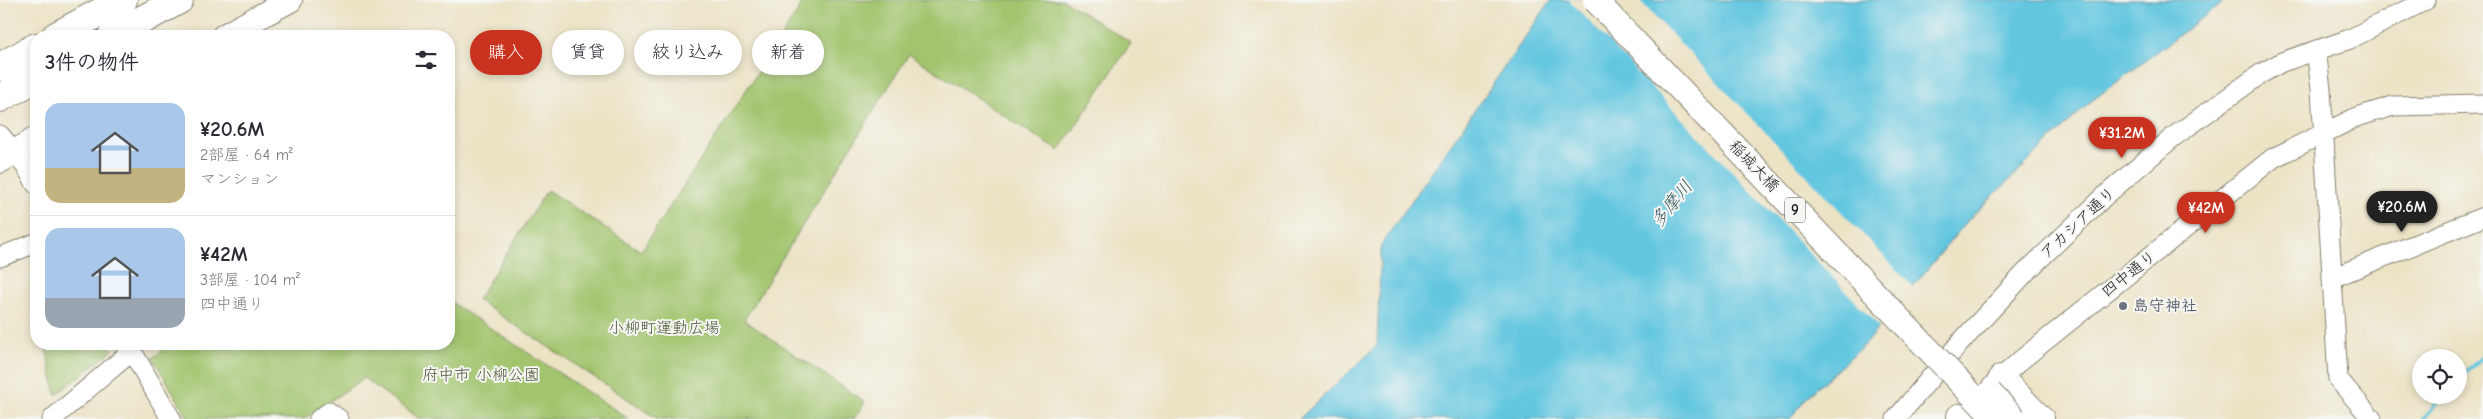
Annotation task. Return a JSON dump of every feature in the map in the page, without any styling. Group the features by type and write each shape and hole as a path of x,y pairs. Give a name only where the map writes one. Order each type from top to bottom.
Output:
{"highway":[{"path":"67,30 123,0"},
{"path":"123,30 179,0"},
{"path":"0,67 30,50"},
{"path":"0,98 30,81"}],"main road":[{"path":"235,30 290,0"},
{"name":"稲城大橋","path":"1595,0 1995,419"},
{"name":"稲城大橋","path":"1617,0 2015,419"},
{"path":"4,149 30,141"},
{"path":"2001,377 2042,419"}],"street":[{"name":"アカシア通り","path":"1896,419 1960,344 2020,280 2106,195 2172,138 2282,62 2350,39 2426,0"},
{"path":"2316,50 2321,89 2322,134 2338,379 2372,419"},
{"name":"四中通り","path":"1959,418 2001,377 2273,158 2357,117 2393,106 2483,104"},
{"path":"4,149 28,168 30,172"},
{"path":"2332,278 2483,218"},
{"path":"0,256 30,245"},
{"path":"52,419 127,350"},
{"path":"132,350 171,419"},
{"path":"319,419 329,412 339,419"}],"green space":[{"name":"小柳町運動広場","path":"805,0 1063,0 1131,43 1059,151 909,54 744,320 865,402 854,419 658,419 477,300 547,190 641,251 756,75 824,75 824,30 785,30"},
{"name":"府中市 小柳公園","path":"455,305 629,419 420,419 364,378 304,419 189,419 153,358 163,350 455,350"},
{"path":"46,350 113,350 56,395"}],"water":[{"name":"多摩川","path":"1551,0 2226,0 2089,103 1969,219 1865,344 1806,398 1790,419 1299,419 1377,346 1381,245"}],"pier":[{"path":"1569,0 1639,0 1914,288 1881,328"}],"waterway":[{"path":"2467,371 2483,356"},
{"path":"2423,419 2436,404"}],"place":[{"name":"島守神社","path":"2123,306"}]}
